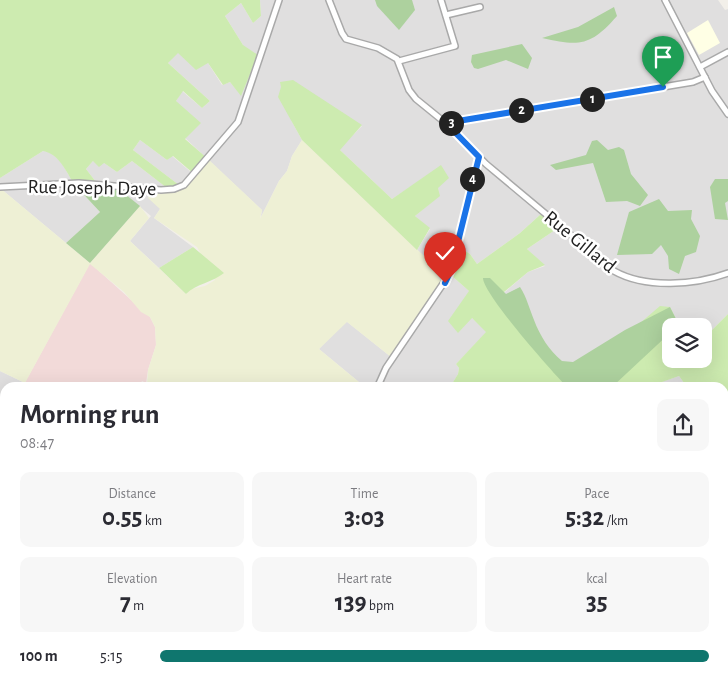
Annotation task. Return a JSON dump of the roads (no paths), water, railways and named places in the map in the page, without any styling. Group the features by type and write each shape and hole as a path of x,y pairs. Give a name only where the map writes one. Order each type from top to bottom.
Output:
{"street":[{"name":"Rue Joseph Daye","path":"0,187 79,183 161,190 174,189 184,184 238,122 261,60 278,0"},
{"path":"330,0 346,39 378,48 399,61 455,46 441,0"},
{"path":"665,0 705,77 728,114"},
{"path":"446,15 480,7"},
{"path":"700,67 728,52"},
{"name":"Rue Gillard","path":"399,61 412,95 448,125 479,157 604,264 621,275 644,281 685,283 708,280 728,273"},
{"path":"448,125 458,121 693,82 705,77"},
{"path":"380,382 386,368 449,275 479,157"}]}
